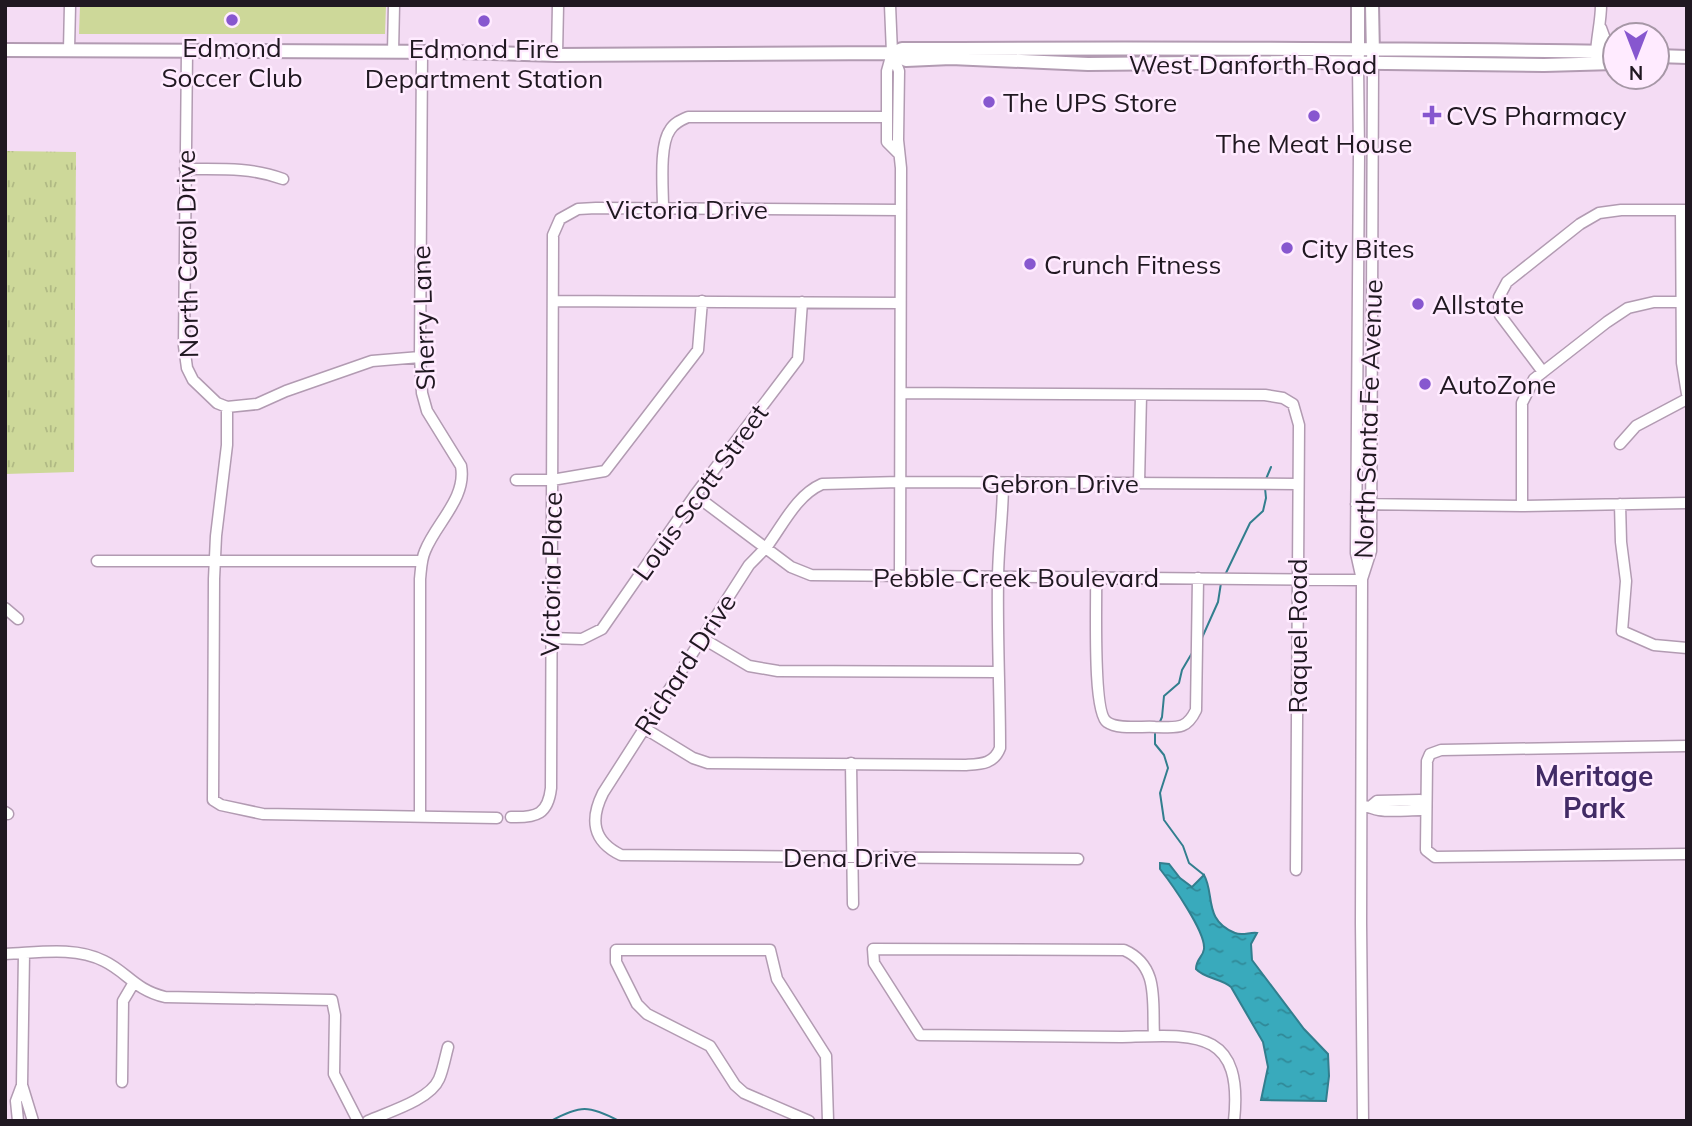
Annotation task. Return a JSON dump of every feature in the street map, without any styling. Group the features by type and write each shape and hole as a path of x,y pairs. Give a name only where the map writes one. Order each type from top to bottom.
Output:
{"main road":[{"name":"North Santa Fe Avenue","path":"1358,5 1358,63"},
{"name":"North Santa Fe Avenue","path":"1373,5 1373,63"},
{"name":"West Danforth Road","path":"892,54 902,49 1373,49 1601,58"},
{"path":"1176,64 1222,56 1223,49"},
{"name":"West Danforth Road","path":"5,50 557,55 892,54 906,60 951,58 1088,64 1373,63 1601,58"}],"street":[{"path":"69,50 70,5"},
{"path":"393,52 394,5"},
{"path":"557,55 558,5"},
{"path":"890,5 892,54 898,71 901,168 900,576"},
{"name":"North Carol Drive","path":"187,50 184,346 187,368 192,380 217,403 227,407"},
{"name":"Sherry Lane","path":"420,816 422,561 430,541 461,488 463,476 461,466 427,411 422,393 422,52"},
{"path":"892,54 887,71 887,142 899,154"},
{"name":"North Santa Fe Avenue","path":"1358,63 1356,553 1362,580 1366,806 1363,1121"},
{"name":"North Santa Fe Avenue","path":"1362,580 1371,551 1373,63"},
{"path":"663,208 664,147 668,131 677,122 688,117 887,117"},
{"path":"185,169 247,169 283,179"},
{"name":"Victoria Drive","path":"553,301 553,235 559,219 578,209 901,210"},
{"path":"1543,372 1500,315 1499,297 1507,282 1580,224 1600,214 1621,210 1684,210 1682,363 1687,396 1636,426 1620,444"},
{"path":"1358,281 1365,282 1371,320"},
{"path":"553,301 900,303"},
{"name":"Victoria Place","path":"511,817 536,815 549,802 553,301"},
{"path":"516,480 552,480 605,471 698,349 702,301"},
{"name":"Louis Scott Street","path":"550,638 582,639 602,629 695,495 798,359 802,302"},
{"path":"1522,506 1522,403 1528,387 1618,313 1654,302 1684,302"},
{"path":"1357,346 1364,362 1364,381 1371,381"},
{"path":"420,357 372,361 257,404 227,407 227,445 216,536 214,579 213,800 221,805 263,814 498,818"},
{"path":"901,393 1141,395 1139,483"},
{"name":"Raquel Road","path":"1141,395 1265,395 1283,398 1293,404 1299,425 1296,870"},
{"path":"644,728 693,758 708,763 965,765 992,761 1000,748 998,577 1003,483"},
{"name":"Gebron Drive","path":"822,484 1297,484"},
{"name":"Richard Drive","path":"621,855 612,851 599,837 595,810 603,793 749,565 811,488 822,484"},
{"name":"Pebble Creek Boulevard","path":"695,495 791,567 811,575 1362,580"},
{"path":"1356,504 1522,506 1687,503"},
{"path":"1620,504 1626,581 1622,631 1654,645 1687,648"},
{"path":"97,561 422,561"},
{"path":"1096,577 1097,694 1103,719 1110,724 1174,727 1183,726 1190,721 1196,710 1198,578"},
{"path":"5,608 18,619"},
{"path":"702,638 749,666 778,671 998,672"},
{"path":"1687,746 1441,750 1430,754 1427,761 1426,806 1426,850 1435,857 1687,854"},
{"path":"851,764 853,904"},
{"path":"1366,806 1376,810 1403,805 1422,810 1426,806"},
{"name":"Dena Drive","path":"621,855 1078,859"},
{"path":"1154,1036 1151,977 1145,964 1124,950 873,949 874,963 920,1035 1154,1036 1180,1035 1202,1038 1215,1045 1234,1080 1234,1121"},
{"path":"809,1121 744,1093 735,1085 710,1046 647,1014 637,1004 621,972 617,962 617,950 770,950 777,979 827,1056 828,1121"},
{"path":"5,954 70,952 93,956 107,962 133,984 164,997 332,1000 335,1015 334,1074 358,1121"},
{"path":"18,1121 16,1108 22,1085 24,953"},
{"path":"122,1082 123,1001 133,984"},
{"path":"368,1121 423,1097 439,1079 448,1048"},
{"path":"22,1085 33,1121"},
{"path":"16,1108 28,1105"}],"green space":[{"name":"Edmond Soccer Club","path":"80,5 386,5 385,34 79,34"},
{"path":"5,151 76,152 74,472 5,474"}],"water":[{"path":"1160,863 1169,864 1180,878 1192,887 1204,875 1218,921 1238,934 1257,933 1251,944 1252,960 1304,1029 1328,1054 1326,1101 1261,1100 1268,1067 1263,1042 1231,987 1196,969 1204,949 1200,931 1160,869"}],"waterway":[{"path":"1266,479 1271,467"},
{"path":"1225,575 1250,523 1263,511 1265,488"},
{"path":"1201,640 1218,602 1221,583"},
{"path":"1159,724 1164,696 1179,683 1182,670 1192,653"},
{"path":"1155,733 1155,744 1164,755 1168,768 1160,793 1164,820 1183,846 1189,863 1204,875"},
{"path":"551,1121 570,1112 585,1109 600,1112 619,1121"}],"place":[{"name":"Edmond Soccer Club","path":"232,20"},
{"name":"Edmond Fire Department Station","path":"484,21"},
{"name":"The UPS Store","path":"989,102"},
{"name":"CVS Pharmacy","path":"1432,115"},
{"name":"The Meat House","path":"1314,116"},
{"name":"City Bites","path":"1287,248"},
{"name":"Crunch Fitness","path":"1030,264"},
{"name":"Allstate","path":"1418,304"},
{"name":"AutoZone","path":"1425,384"}],"district":[{"name":"Meritage Park","path":"1594,791"}]}
